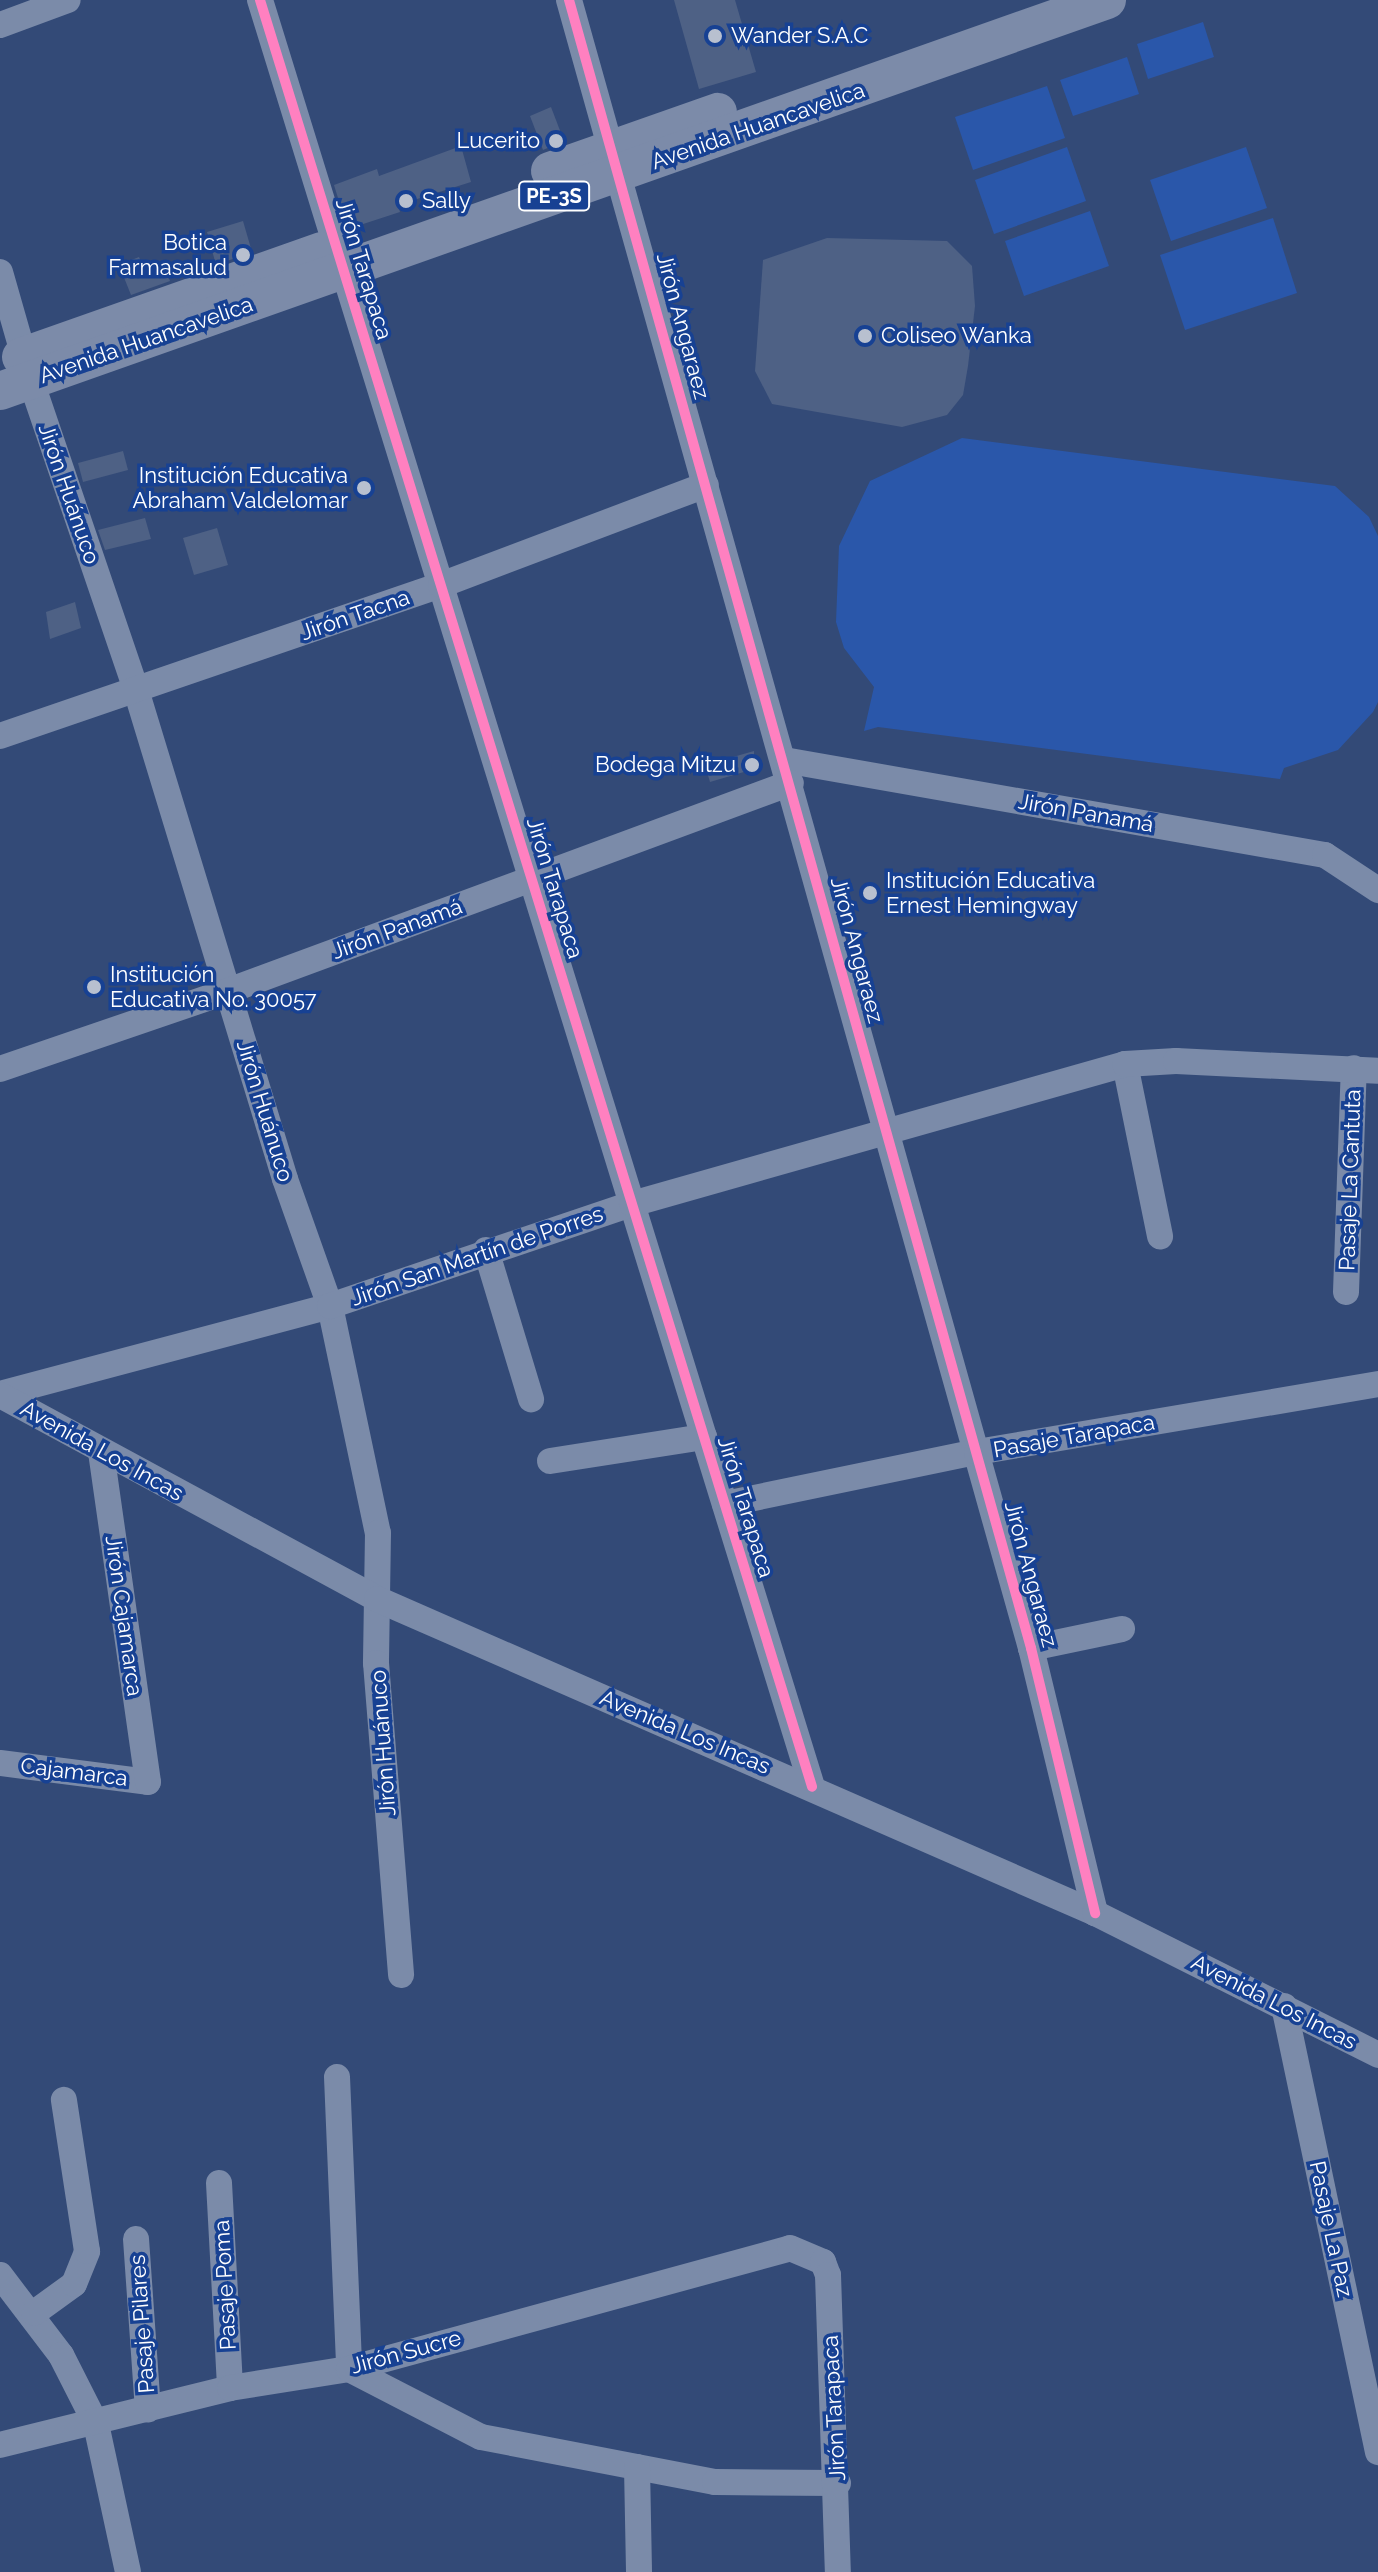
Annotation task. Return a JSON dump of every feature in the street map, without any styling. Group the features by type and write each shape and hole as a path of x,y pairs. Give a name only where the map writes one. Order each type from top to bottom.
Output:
{"highway":[{"name":"Avenida Huancavelica","path":"14,373 872,72 1037,8 1107,0"}],"street":[{"path":"0,25 68,0"},
{"name":"Jirón Tarapaca","path":"260,0 812,1787"},
{"name":"Jirón Angaraez","path":"569,0 1031,1648 1095,1913"},
{"name":"Jirón Huánuco","path":"0,272 14,373 136,690 228,991 330,1306 378,1533 376,1663 401,1975"},
{"name":"Jirón Tacna","path":"0,736 441,585 706,485"},
{"name":"Jirón Panamá","path":"0,1069 228,991 532,880 787,771 1325,855 1378,890"},
{"path":"1125,1064 1160,1236"},
{"name":"Jirón San Martín de Porres","path":"0,1394 330,1306 486,1250 632,1204 1125,1064 1366,1069"},
{"name":"Pasaje La Cantuta","path":"1346,1292 1366,1069"},
{"path":"486,1250 531,1399"},
{"name":"Pasaje Tarapaca","path":"725,1504 977,1452 1378,1384"},
{"name":"Avenida Los Incas","path":"0,1394 377,1599 1095,1913 1378,2055"},
{"path":"550,1461 704,1437"},
{"name":"Jirón Cajamarca","path":"101,1450 148,1782"},
{"path":"1031,1648 1122,1629"},
{"name":"Cajamarca","path":"0,1763 148,1782"},
{"name":"Pasaje La Paz","path":"1284,2006 1378,2452"},
{"path":"337,2077 349,2369 481,2437 715,2482 838,2483"},
{"path":"34,2313 74,2284 87,2251 64,2100"},
{"name":"Pasaje Poma","path":"219,2183 230,2388"},
{"name":"Pasaje Pilares","path":"136,2239 148,2410"},
{"name":"Jirón Sucre","path":"0,2445 96,2424 230,2388 349,2369 771,2249 809,2253"},
{"name":"Jirón Tarapaca","path":"809,2253 823,2262 828,2275 838,2483 838,2572"},
{"path":"0,2275 34,2313 96,2424 128,2572"},
{"path":"637,2467 639,2572"}],"shaded area":[{"path":"1203,22 1214,57 1148,79 1137,44"},
{"path":"1127,57 1139,94 1073,116 1060,80"},
{"path":"1047,86 1065,138 973,170 955,117"},
{"path":"1067,147 1086,201 994,234 975,180"},
{"path":"1246,147 1267,208 1171,241 1150,180"},
{"path":"1090,211 1109,266 1024,296 1005,241"},
{"path":"1273,218 1297,293 1185,330 1160,255"},
{"path":"962,438 1335,486 1369,517 1378,536 1378,702 1373,712 1338,750 1284,768 1280,779 878,727 864,731 874,687 844,648 836,622 839,546 870,481"}],"building":[{"name":"Wander S.A.C","path":"674,0 735,0 756,72 699,89"},
{"path":"551,107 564,141 543,150 530,116"},
{"path":"461,146 471,182 398,205 400,212 357,226 345,221 334,185 377,169 379,176"},
{"path":"243,221 252,252 216,265 207,232"},
{"name":"Coliseo Wanka","path":"827,238 947,241 972,266 975,306 968,366 963,395 947,415 902,427 772,404 755,371 763,260"},
{"path":"139,257 146,274 164,266 170,281 131,295 119,265"},
{"path":"123,451 128,470 83,482 78,463"},
{"path":"145,518 151,539 105,550 98,530"},
{"path":"217,528 228,565 194,575 183,538"},
{"path":"75,602 81,628 50,639 46,612"},
{"path":"754,751 754,769 710,782 705,765"}],"cycle path":[{"path":"260,0 812,1787"},
{"path":"569,0 1031,1648 1095,1913"}],"place":[{"name":"Wander S.A.C","path":"715,36"},
{"name":"Lucerito","path":"556,141"},
{"name":"Sally","path":"406,201"},
{"name":"Botica Farmasalud","path":"243,255"},
{"name":"Coliseo Wanka","path":"865,336"},
{"name":"Institución Educativa Abraham Valdelomar","path":"364,488"},
{"name":"Bodega Mitzu","path":"752,765"},
{"name":"Institución Educativa Ernest Hemingway","path":"870,893"},
{"name":"Institución Educativa No. 30057","path":"94,987"}]}
